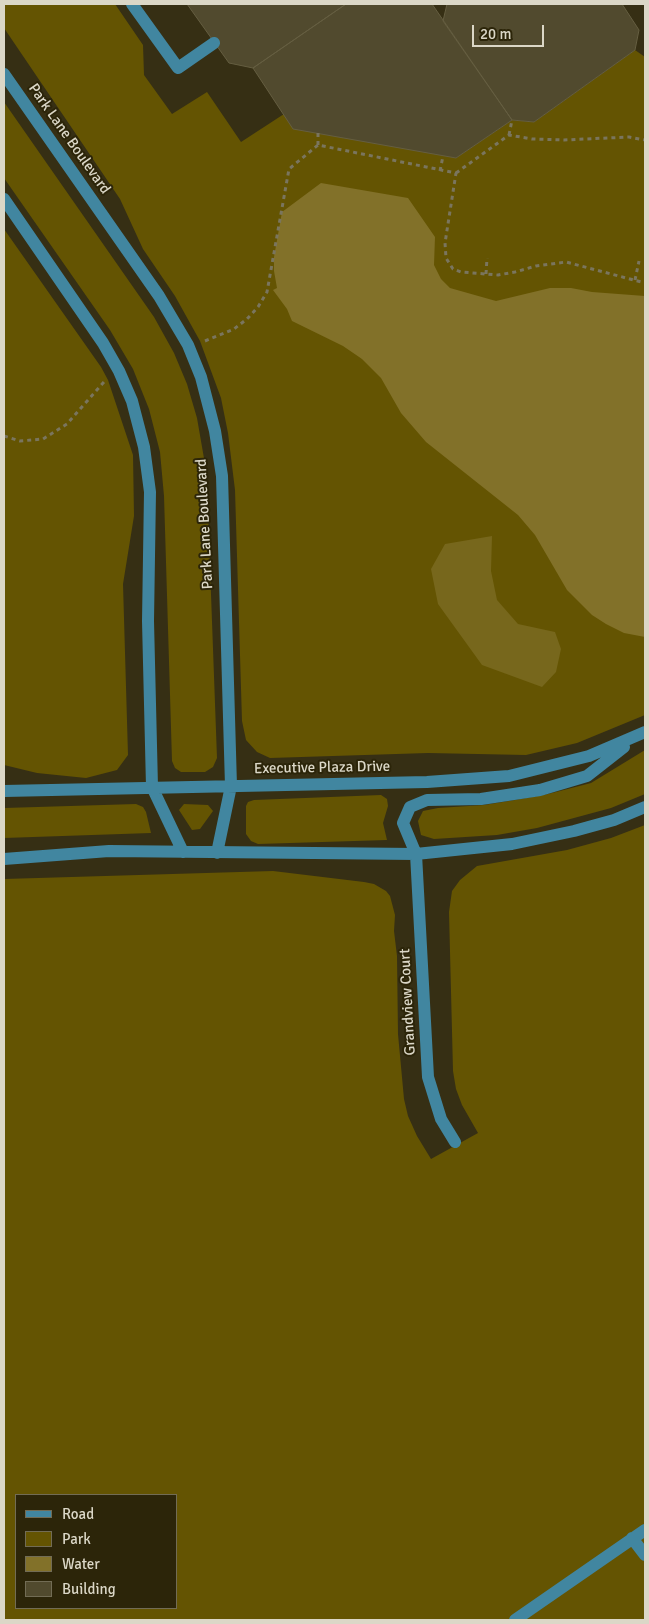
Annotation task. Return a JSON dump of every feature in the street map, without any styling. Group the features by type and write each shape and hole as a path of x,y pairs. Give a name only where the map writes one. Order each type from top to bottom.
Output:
{"street":[{"path":"132,4 178,68 214,43"},
{"name":"Park Lane Boulevard","path":"4,74 159,296 188,345 201,377 215,432 222,476 231,786 217,853"},
{"path":"4,199 103,343 120,371 132,401 144,447 150,492 148,621 152,787 183,852"},
{"name":"Executive Plaza Drive","path":"4,791 427,782 509,776 589,756 640,734"},
{"name":"Executive Plaza Drive","path":"416,854 403,822 410,807 427,800 481,799 540,790 587,776 640,734"},
{"path":"4,859 109,851 416,854 512,844 614,820 645,807"},
{"name":"Grandview Court","path":"416,854 428,1077 441,1119 455,1142"},
{"path":"514,1620 645,1530"},
{"path":"632,1538 645,1555"}],"path":[{"path":"318,145 456,173 509,135 512,120"},
{"path":"318,133 318,145"},
{"path":"509,135 532,139 564,140 629,137 645,140"},
{"path":"188,345 210,340 234,329 258,307 267,292 289,169 318,145"},
{"path":"440,171 443,156"},
{"path":"456,173 445,243 446,258 453,268 461,272 498,275 536,266 566,262 645,283"},
{"path":"486,274 487,258"},
{"path":"635,280 639,261"},
{"path":"4,436 20,441 43,439 67,424 99,386 120,371"}],"green space":[{"path":"4,4 115,4 143,45 144,75 172,114 207,92 241,142 284,114 456,158 512,120 534,122 635,50 645,57 645,715 577,743 526,755 428,753 270,758 257,752 246,740 242,721 235,490 228,433 221,398 200,341 175,296 143,249 120,199 4,28"},
{"path":"4,102 154,317 174,353 187,384 197,418 205,464 208,512 217,758 213,767 205,772 181,772 175,768 172,761 164,496 160,452 149,409 133,369 110,330 4,178"},
{"path":"4,229 101,367 108,380 133,455 134,516 123,584 128,755 117,770 86,778 37,773 4,765"},
{"path":"645,750 645,794 611,808 537,828 497,835 434,839 421,835 418,821 423,811 515,800 591,783"},
{"path":"381,795 387,799 388,806 383,823 387,840 258,844 251,841 246,834 246,806 248,802 254,800"},
{"path":"136,804 143,807 146,812 151,833 4,838 4,808"},
{"path":"184,804 208,805 213,811 200,829 192,830 179,810"},
{"path":"645,825 645,1620 4,1620 4,879 273,871 364,882 374,884 386,891 390,896 395,915 398,1034 404,1099 408,1116 417,1136 431,1159 478,1133 462,1105 456,1089 453,1071 449,912 452,891 460,880 477,866 567,850 611,838"}],"shaded area":[{"path":"492,536 491,571 497,600 518,624 555,632 561,649 556,672 542,687 482,665 438,604 431,569 445,544"}],"water":[{"path":"321,183 408,198 435,237 434,265 441,279 450,288 496,301 550,288 571,288 592,292 645,296 645,637 624,633 592,615 567,590 535,535 518,515 426,442 401,413 381,378 362,359 343,346 292,321 287,309 273,290 277,288 274,257 282,212"}],"building":[{"path":"187,4 346,4 253,68 229,63"},
{"path":"346,4 432,4 512,120 456,158 293,129 253,68"},
{"path":"447,4 622,4 639,30 635,50 534,122 512,120 443,21"}]}
